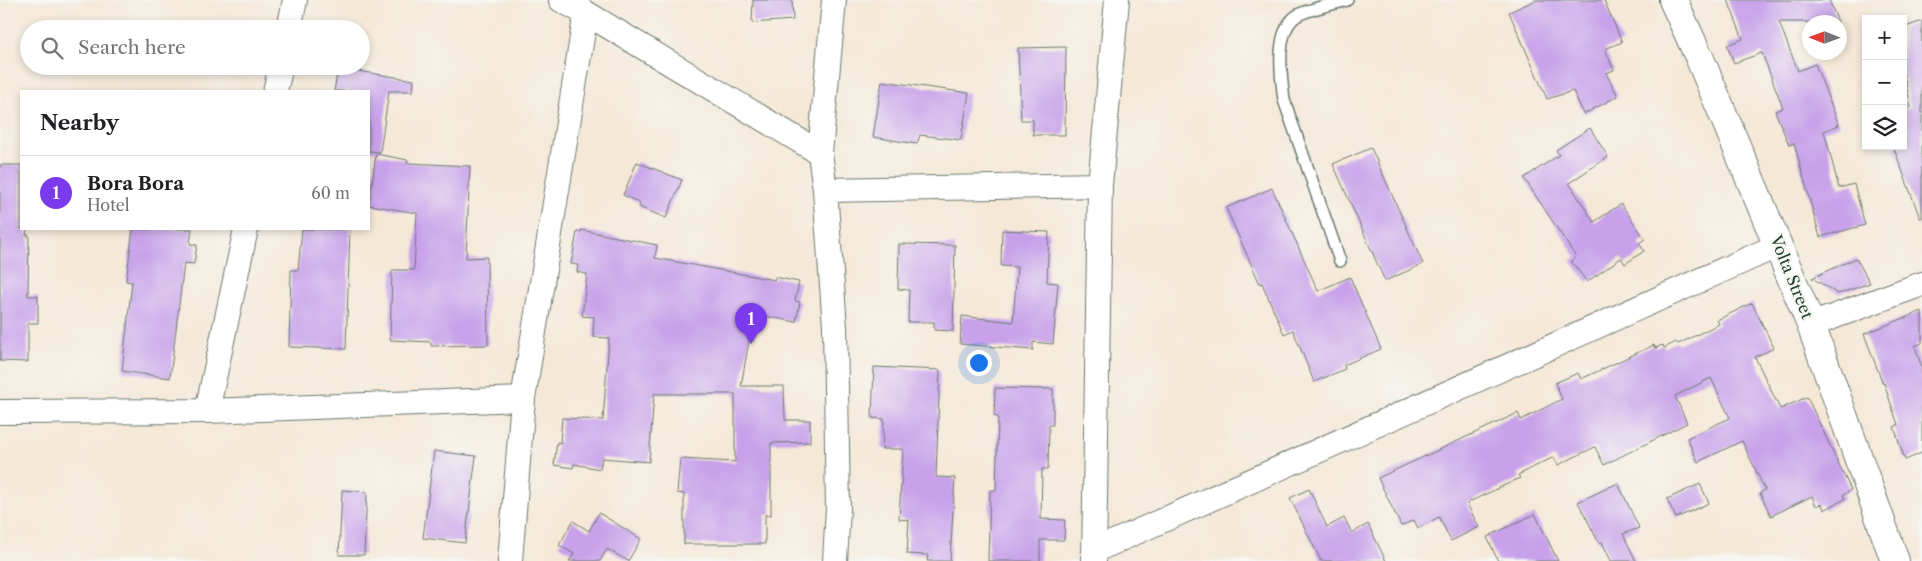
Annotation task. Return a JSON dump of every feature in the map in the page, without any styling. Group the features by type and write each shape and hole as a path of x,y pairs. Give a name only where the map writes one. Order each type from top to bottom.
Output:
{"street":[{"path":"291,20 295,0"},
{"path":"561,0 586,13 820,153"},
{"path":"834,0 820,153 825,190 835,327 838,508 835,561"},
{"path":"1117,0 1100,185 1094,556 1779,245"},
{"name":"Volta Street","path":"1673,0 1779,245 1811,325 1895,561"},
{"path":"510,561 523,399 586,13"},
{"path":"276,90 279,75"},
{"path":"825,190 1100,185"},
{"path":"207,411 246,230"},
{"path":"1811,325 1922,284"},
{"path":"0,412 207,411 523,399"}],"lane":[{"path":"1340,260 1284,100 1280,73 1285,30 1297,16 1347,0"}],"building":[{"path":"753,0 792,0 793,20 752,23"},
{"path":"1536,0 1604,0 1622,42 1605,49 1614,70 1606,73 1618,96 1584,114 1573,91 1547,99 1509,12"},
{"path":"1728,0 1829,0 1835,15 1802,15 1802,22 1779,22 1798,71 1815,64 1839,125 1824,131 1839,188 1854,184 1865,225 1820,237 1794,143 1789,145 1775,111 1783,108 1762,53 1734,63 1727,45 1743,39"},
{"path":"1922,21 1922,218 1920,218 1894,150 1907,150 1907,108 1911,107 1907,88 1907,27"},
{"path":"1066,47 1065,135 1033,135 1033,120 1021,120 1018,48"},
{"path":"370,73 414,80 413,91 389,91 380,152 370,151 370,90 334,90 337,75 370,75"},
{"path":"882,81 969,93 961,140 920,135 917,144 873,137"},
{"path":"1590,128 1608,157 1569,183 1594,222 1621,204 1645,239 1639,243 1644,251 1625,264 1621,258 1587,282 1571,261 1576,257 1524,178 1559,155 1556,150"},
{"path":"1371,148 1423,264 1385,281 1333,164"},
{"path":"376,154 408,160 407,163 470,166 466,258 487,257 488,345 431,346 431,342 390,340 392,270 414,270 417,213 370,205"},
{"path":"637,162 682,180 666,218 639,207 640,203 623,195"},
{"path":"0,165 20,165 20,230 27,230 26,235 29,235 28,296 38,296 38,323 28,323 28,362 0,361"},
{"path":"1272,188 1318,291 1350,277 1381,349 1344,365 1345,369 1314,382 1293,330 1284,334 1226,208"},
{"path":"133,230 192,230 190,244 197,245 194,264 184,263 170,378 122,371 132,282 126,281"},
{"path":"302,230 350,230 346,349 289,347 291,270 298,270"},
{"path":"581,230 657,245 655,258 775,280 775,277 799,282 795,301 800,302 796,322 759,315 755,337 750,335 741,386 784,386 785,420 810,420 810,442 771,443 771,515 765,515 765,544 684,544 684,494 677,493 680,459 735,462 735,394 654,394 649,462 602,458 600,469 574,464 573,468 554,465 557,442 560,443 562,418 603,420 609,338 593,337 594,317 582,316 587,274 577,272 578,265 571,264 577,232 581,232"},
{"path":"1002,230 1049,232 1047,282 1058,283 1053,344 1033,342 1033,350 960,344 962,316 1013,322 1017,267 1001,266"},
{"path":"899,244 955,245 953,331 934,330 934,322 908,322 909,290 898,289"},
{"path":"1856,258 1870,283 1838,294 1812,278"},
{"path":"1752,303 1774,348 1755,357 1780,409 1807,397 1851,490 1843,495 1845,499 1824,510 1822,504 1816,506 1812,496 1771,516 1760,493 1765,490 1742,441 1698,462 1687,438 1730,418 1711,378 1675,396 1687,423 1604,465 1595,447 1558,465 1554,457 1518,475 1520,478 1469,502 1467,504 1479,527 1451,541 1439,517 1418,528 1414,520 1401,526 1378,478 1518,413 1521,420 1562,399 1555,383 1578,373 1581,379 1654,345 1655,348 1663,345 1664,348 1676,342 1678,344 1719,324 1717,320"},
{"path":"1922,311 1922,343 1915,346 1922,368 1922,453 1905,460 1894,427 1898,425 1884,383 1864,334"},
{"path":"874,367 940,370 936,477 955,478 950,561 927,561 928,555 907,554 909,520 899,519 903,449 882,449 884,419 872,418"},
{"path":"995,388 1053,389 1053,425 1049,425 1048,469 1042,469 1041,519 1065,520 1064,540 1040,540 1040,561 988,561 990,490 996,490 998,417 994,416"},
{"path":"434,451 476,456 465,543 423,538"},
{"path":"1618,483 1639,528 1623,534 1636,561 1611,561 1602,542 1599,543 1578,502"},
{"path":"1700,484 1709,503 1676,518 1667,499"},
{"path":"1309,489 1327,527 1344,518 1352,533 1368,524 1386,561 1321,561 1290,498"},
{"path":"342,490 367,492 364,555 339,555"},
{"path":"599,513 641,539 628,561 607,549 600,561 569,561 574,554 559,545 573,521 589,531"},
{"path":"1535,514 1558,561 1498,561 1487,537"}],"place":[{"name":"Bora Bora","path":"751,344"}]}
